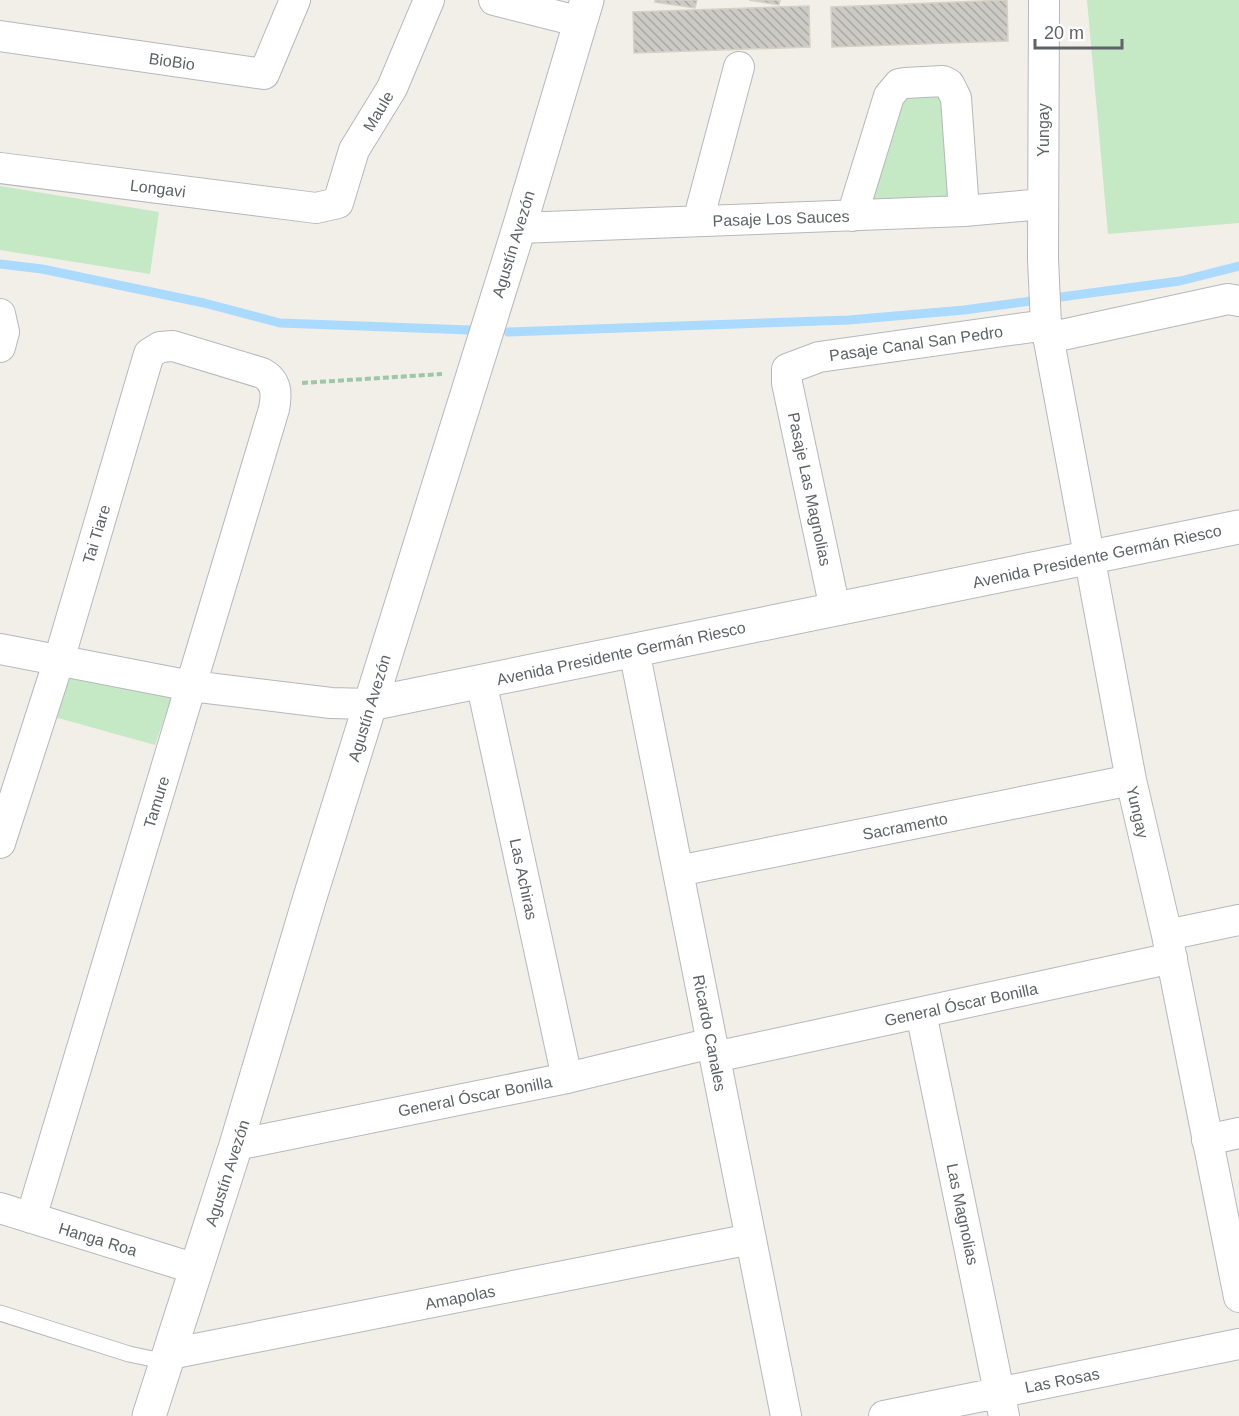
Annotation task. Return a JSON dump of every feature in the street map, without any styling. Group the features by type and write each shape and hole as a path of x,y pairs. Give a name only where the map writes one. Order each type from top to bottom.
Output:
{"street":[{"name":"BioBio","path":"0,36 264,74 295,0"},
{"name":"Maule","path":"316,208 338,203 354,150 392,88 429,0"},
{"path":"494,0 584,11"},
{"name":"Yungay","path":"1044,0 1043,259 1047,332 1131,780 1169,946 1239,1297"},
{"name":"Agustín Avezón","path":"149,1416 236,1145 584,11"},
{"path":"698,222 740,67"},
{"path":"852,216 889,96 899,84 943,81 949,84 956,98 964,211"},
{"name":"Longavi","path":"0,168 316,208"},
{"name":"Pasaje Los Sauces","path":"519,228 964,211 1043,204"},
{"name":"Pasaje Canal San Pedro","path":"787,369 819,357 1047,332 1228,299 1239,301"},
{"name":"Tai Tiare","path":"0,843 59,660 150,354 160,347 173,346 262,373 269,377 275,385"},
{"name":"Pasaje Las Magnolias","path":"787,369 787,383 835,609"},
{"name":"Tamure","path":"31,1218 274,409 275,385"},
{"name":"Avenida Presidente Germán Riesco","path":"0,649 191,686 331,704 370,704 1239,526"},
{"name":"Ricardo Canales","path":"634,650 786,1416"},
{"name":"Las Achiras","path":"482,681 567,1078"},
{"name":"Sacramento","path":"678,871 1131,780"},
{"name":"General Óscar Bonilla","path":"236,1145 567,1078 921,1013 1169,946 1239,920"},
{"name":"Las Magnolias","path":"921,1013 1002,1404"},
{"path":"1207,1140 1239,1133"},
{"name":"Hanga Roa","path":"0,1208 195,1269"},
{"name":"Amapolas","path":"168,1358 751,1239"},
{"name":"Las Rosas","path":"884,1416 1002,1404 1239,1344"}],"lane":[{"path":"0,1313 129,1354 168,1358"}],"path":[{"path":"275,385 473,372"}],"green space":[{"path":"1087,0 1239,0 1239,223 1108,234"},
{"path":"942,91 956,196 867,201 900,93"},
{"path":"0,186 159,212 150,274 0,250"},
{"path":"62,676 172,696 155,745 51,716"}],"building":[{"path":"655,0 697,0 695,8 655,2"},
{"path":"749,0 780,0 779,5"},
{"path":"1007,0 1008,41 832,47 831,7"},
{"path":"809,6 810,47 634,53 633,12"}],"waterway":[{"path":"0,264 42,269 204,303 280,323 470,330"},
{"path":"508,332 849,320 964,310 1180,281 1239,266"}]}
